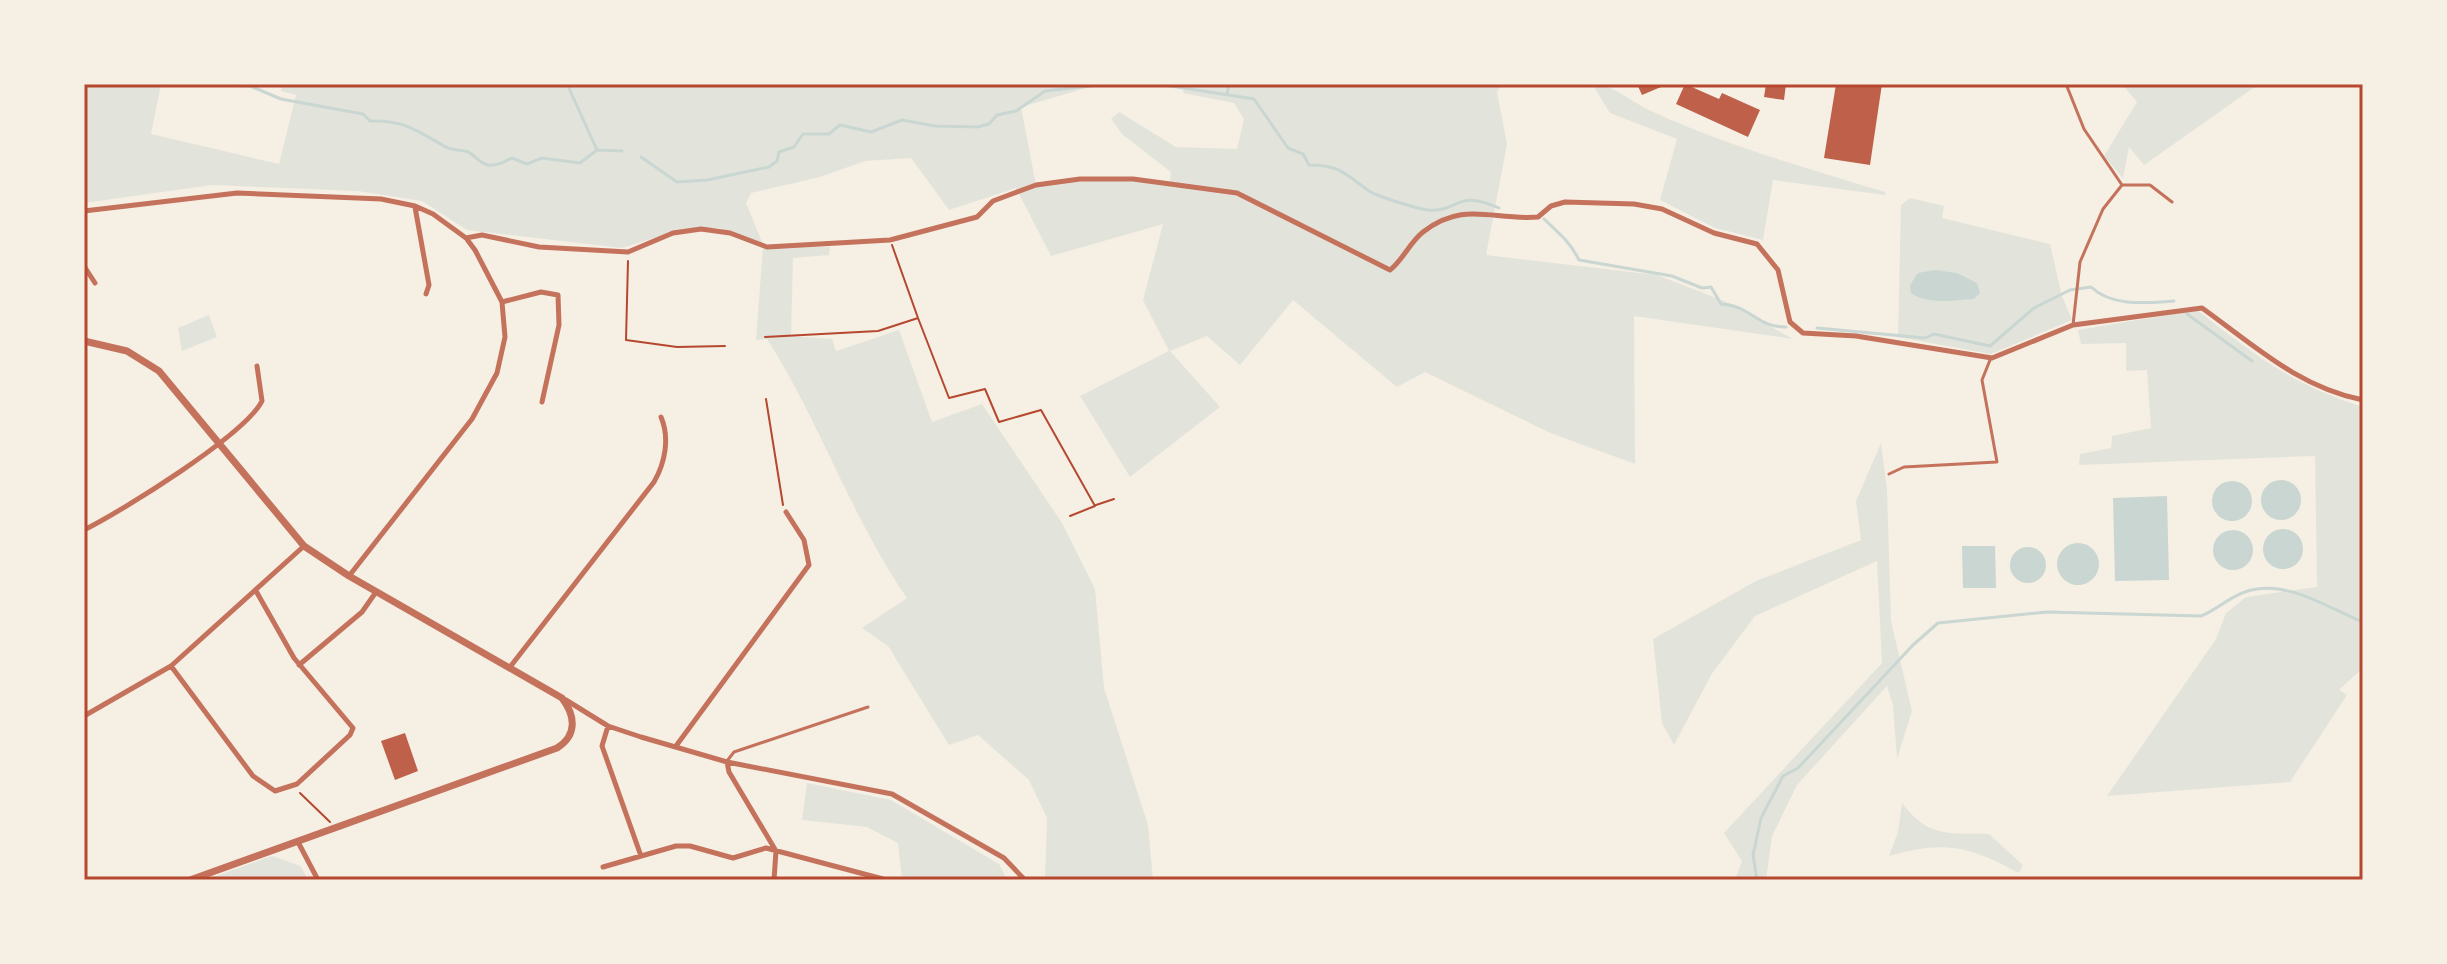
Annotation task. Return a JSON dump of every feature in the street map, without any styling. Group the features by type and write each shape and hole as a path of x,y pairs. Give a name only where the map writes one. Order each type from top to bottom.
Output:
{"street":[{"path":"466,238 482,235 539,247 628,252 638,251 673,233 701,229 730,233 767,247 890,240 977,217 993,201 1036,185 1080,179 1133,179 1237,193 1390,270 1420,234 1444,217 1471,212 1538,217 1551,206 1565,202 1634,204 1674,213 1714,233 1750,241 1765,250 1778,270 1787,312 1797,331 1956,350 1992,358 2073,325 2202,308 2255,351 2310,384 2363,400"},
{"path":"84,211 237,193 354,197 415,206 466,238 502,302 504,348 492,387 472,419 349,576"},
{"path":"415,206 429,285 426,294"},
{"path":"84,266 95,283"},
{"path":"502,302 541,292 558,295 557,337 542,402"},
{"path":"84,341 127,351 168,380 304,546 376,592 608,726 727,762 892,794 1004,858 1024,879"},
{"path":"84,530 114,515 218,443 252,415 262,401 257,366"},
{"path":"510,667 654,482 661,470 665,448 666,429 661,417"},
{"path":"676,746 809,565 804,540 786,512"},
{"path":"84,716 171,666 304,546"},
{"path":"171,666 253,776 275,791 292,786 350,735 353,728 299,665 256,591"},
{"path":"299,665 362,612 376,592"},
{"path":"190,880 557,748 564,744 573,727 569,707 562,698"},
{"path":"608,726 602,746 641,856"},
{"path":"727,762 729,772 776,851 774,880"},
{"path":"298,842 318,880"},
{"path":"603,867 676,846 690,846 733,858 766,848 883,879"}],"lane":[{"path":"2066,84 2084,129 2122,185"},
{"path":"2122,185 2150,185 2172,202"},
{"path":"2073,325 2080,262 2090,235 2122,185"},
{"path":"1889,474 1904,467 1997,462 1982,380 1986,364 1992,358"},
{"path":"727,762 734,752 868,707"}],"path":[{"path":"890,240 949,398 985,389 999,422 1041,410 1095,506"},
{"path":"628,252 626,340 677,347 725,346"},
{"path":"765,337 878,331 918,318"},
{"path":"766,399 779,495 786,512"},
{"path":"1070,516 1114,499"},
{"path":"292,786 331,822"}],"shaded area":[{"path":"84,84 161,84 151,134 279,164 296,95 281,91 283,84 1100,84 1021,107 1036,185 1106,177 1170,181 1171,172 1123,135 1111,119 1119,112 1176,147 1237,149 1244,119 1234,103 1183,93 1184,84 1502,84 1497,92 1507,144 1486,255 1657,275 1729,303 1793,339 1634,316 1635,464 1548,432 1425,372 1397,387 1293,300 1240,365 1207,336 1170,351 1220,407 1130,477 1080,396 1169,351 1143,300 1163,224 1051,256 1016,188 949,210 911,158 865,161 820,177 751,193 746,203 764,247 830,247 829,255 793,258 791,336 832,339 836,351 899,330 932,422 982,404 1062,523 1095,589 1104,688 1148,825 1153,880 1045,880 1047,818 1029,780 978,735 949,745 888,646 862,628 907,598 869,535 786,371 767,339 756,340 763,247 720,228 674,232 622,248 467,230 422,201 358,191 212,185 84,203"},
{"path":"1592,84 1613,90 1647,109 1705,134 1885,192 1885,195 1773,180 1763,240 1715,228 1660,200 1677,139 1610,113"},
{"path":"2122,84 2259,84 2144,165 2129,147 2123,178 2104,156 2137,102"},
{"path":"1910,198 1944,206 1942,218 2050,244 2062,296 2072,320 1991,354 1898,337 1901,205"},
{"path":"1935,270 1957,273 1977,283 1980,293 1974,299 1941,301 1911,293 1910,285 1918,273"},
{"path":"2197,310 2275,367 2315,389 2363,407 2363,668 2339,690 2347,695 2290,782 2107,796 2216,639 2226,613 2246,597 2317,587 2315,456 2079,465 2080,454 2111,448 2112,436 2151,428 2147,370 2126,371 2126,343 2081,344 2078,330"},
{"path":"209,315 217,337 182,351 178,328"},
{"path":"1881,443 1887,489 1891,621 1912,711 1897,759 1893,705 1887,686 1797,785 1772,836 1766,880 1735,880 1742,861 1724,833 1882,663 1877,561 1755,616 1711,675 1674,745 1662,723 1653,639 1756,581 1861,540 1856,501"},
{"path":"2281,480 2295,486 2301,500 2295,514 2281,520 2267,514 2261,500 2267,486"},
{"path":"2232,481 2246,487 2252,501 2246,515 2232,521 2218,515 2212,501 2218,487"},
{"path":"2167,496 2169,580 2115,581 2113,498"},
{"path":"2283,529 2297,535 2303,549 2297,563 2283,569 2269,563 2263,549 2269,535"},
{"path":"2233,530 2247,536 2253,550 2247,564 2233,570 2219,564 2213,550 2219,536"},
{"path":"2078,543 2093,549 2099,564 2093,579 2078,585 2063,579 2057,564 2063,549"},
{"path":"1962,546 1995,546 1996,588 1963,588"},
{"path":"2028,547 2041,552 2046,565 2041,578 2028,583 2015,578 2010,565 2015,552"},
{"path":"807,783 891,800 999,864 1007,880 902,880 898,843 867,827 802,820"},
{"path":"1902,803 1930,828 1951,833 1989,834 2023,865 2019,873 1956,848 1926,848 1889,856 1898,832"},
{"path":"272,856 301,866 308,880 205,880"}],"building":[{"path":"1637,84 1668,84 1642,95"},
{"path":"1685,84 1719,99 1722,93 1760,110 1748,137 1676,104"},
{"path":"1766,84 1786,84 1784,100 1764,97"},
{"path":"1836,84 1882,84 1870,165 1824,158"},
{"path":"405,733 418,771 395,780 381,741"}],"waterway":[{"path":"203,84 250,86 281,99 363,114 370,121 401,124 447,148 468,152 488,165 512,158 527,164 542,158 580,163 597,150 622,151"},
{"path":"567,84 597,150"},
{"path":"641,157 677,182 707,180 769,167 777,161 779,152 794,147 803,134 829,134 840,125 871,132 902,120 935,126 977,127 989,124 997,115 1016,111 1045,91 1107,84"},
{"path":"1158,84 1254,99 1288,148 1303,154 1309,165 1335,169 1380,196 1428,210 1474,200 1499,208"},
{"path":"1227,94 1229,84"},
{"path":"1544,219 1568,243 1579,260 1672,276 1702,288 1711,287 1721,304 1739,308 1768,324 1786,327"},
{"path":"1817,328 1925,338 1934,334 1990,346 2034,308 2070,290 2091,287 2119,301 2174,301"},
{"path":"2187,314 2252,361"},
{"path":"1757,880 1753,855 1761,818 1783,776 1798,768 1913,645 1938,623 2047,612 2201,616 2239,594 2260,589 2290,591 2363,622"}]}
